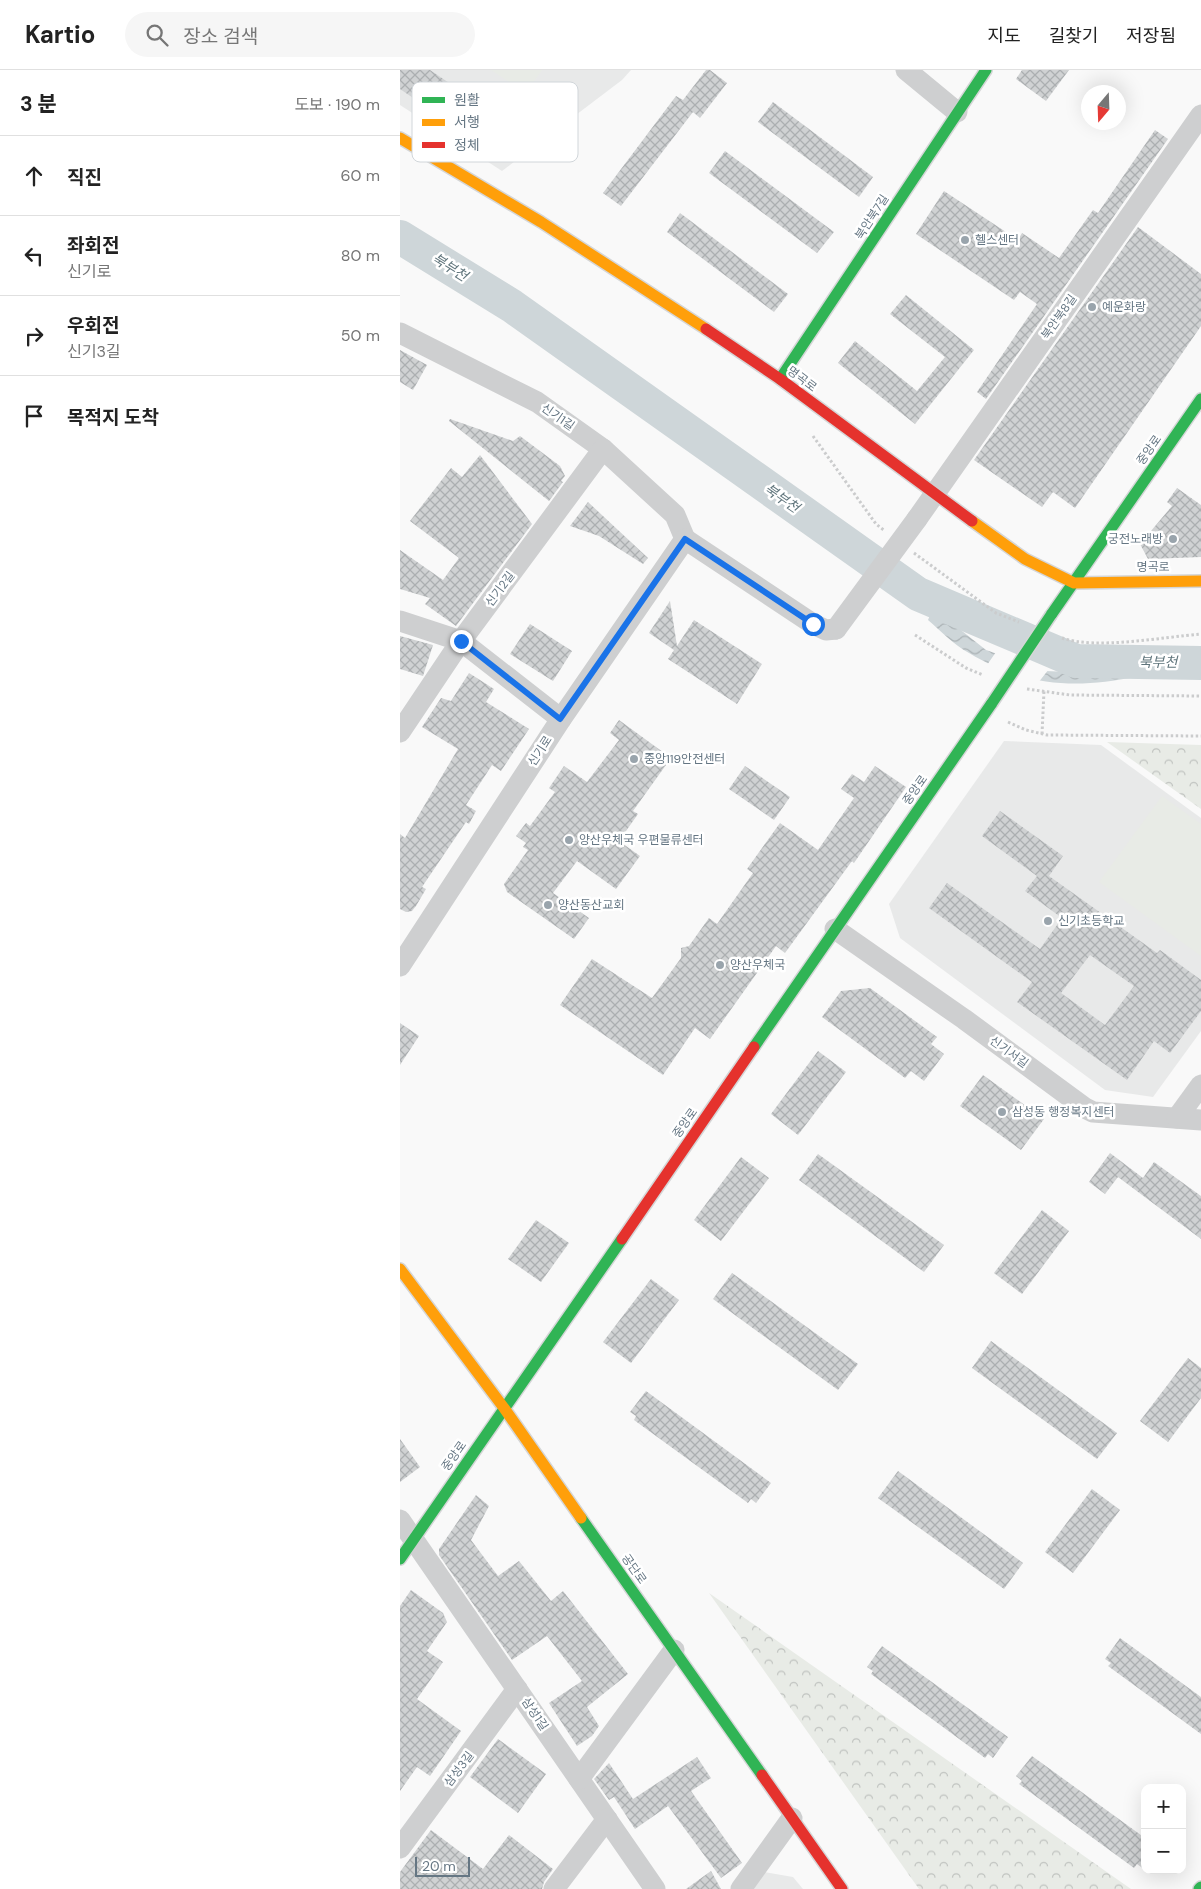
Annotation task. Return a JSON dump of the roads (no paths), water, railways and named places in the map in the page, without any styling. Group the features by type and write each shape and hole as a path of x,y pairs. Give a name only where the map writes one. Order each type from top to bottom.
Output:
{"street":[{"path":"906,70 957,112"},
{"name":"북안북7길","path":"780,379 986,70"},
{"name":"북안북8길","path":"685,539 813,624 826,630 836,628 917,519 1201,115"},
{"name":"명곡로","path":"400,138 412,145"},
{"name":"명곡로","path":"440,162 549,227 780,379 934,494 1025,558 1074,583 1201,581"},
{"name":"신기1길","path":"400,333 537,402 603,449 674,515 685,539"},
{"name":"중앙로","path":"400,1559 1201,399"},
{"name":"신기2길","path":"400,732 461,641 603,449"},
{"name":"신기로","path":"400,966 560,719 685,539"},
{"path":"400,620 461,641 560,719"},
{"name":"신기서길","path":"835,929 964,1019 1085,1108 1093,1112 1201,1120"},
{"path":"1177,1118 1201,1085"},
{"name":"공단로","path":"400,1269 504,1408 842,1889"},
{"name":"삼성1길","path":"400,1520 655,1889"},
{"path":"579,1779 674,1650"},
{"name":"삼성3길","path":"400,1848 518,1689"},
{"path":"554,1889 606,1818"},
{"path":"741,1889 792,1818"}],"water":[{"path":"933,608 986,650 1046,671 1113,674 1142,666 1160,656 1201,650 1201,662 1112,681 1056,683 1028,678 999,668 958,646 928,620"}],"waterway":[{"name":"북부천","path":"400,237 512,306 918,594 1076,661 1201,663"}],"place":[{"name":"헬스센터","path":"965,240"},
{"name":"예운화랑","path":"1092,307"},
{"name":"궁전노래방","path":"1173,539"},
{"name":"중앙119안전센터","path":"634,759"},
{"name":"양산우체국 우편물류센터","path":"569,840"},
{"name":"양산동산교회","path":"548,905"},
{"name":"신기초등학교","path":"1048,921"},
{"name":"양산우체국","path":"720,965"},
{"name":"삼성동 행정복지센터","path":"1002,1112"}]}
